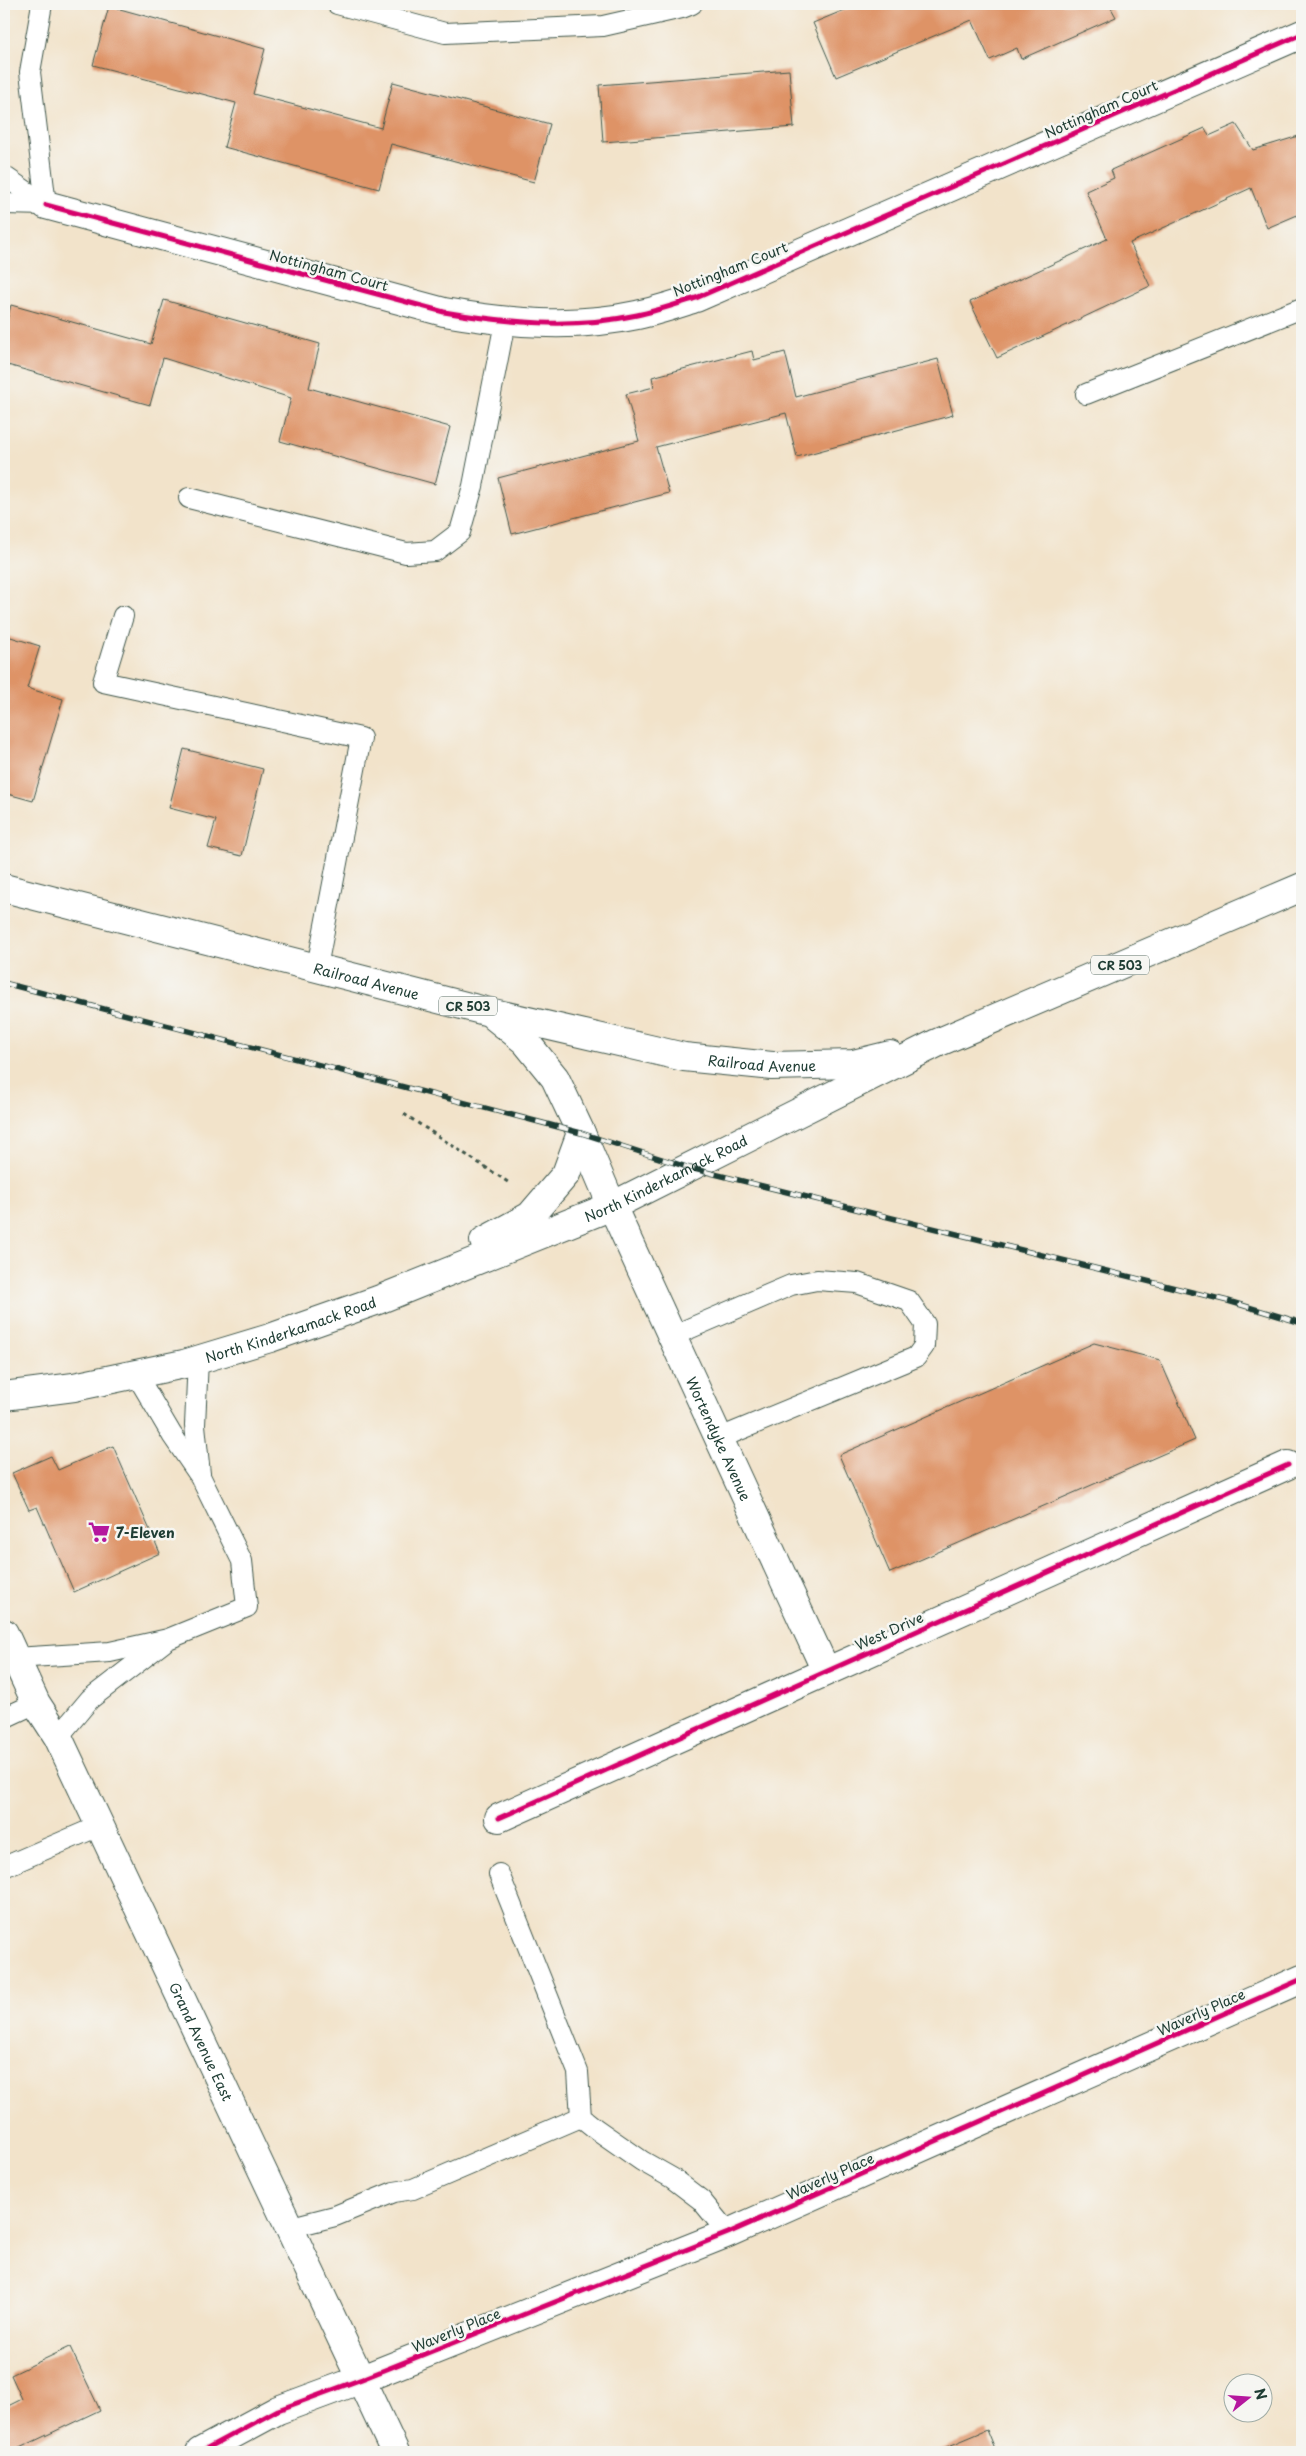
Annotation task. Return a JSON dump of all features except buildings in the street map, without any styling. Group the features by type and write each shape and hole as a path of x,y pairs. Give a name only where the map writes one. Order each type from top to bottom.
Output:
{"street":[{"name":"Nottingham Court","path":"46,205 444,312 505,322 567,324 617,318 636,315 696,298 1302,34"},
{"name":"North Kinderkamack Road","path":"4,1396 74,1387 198,1359 270,1338 378,1300 612,1206 937,1043 1302,887"},
{"name":"Railroad Avenue","path":"4,888 489,1012 684,1057 772,1066 854,1064 937,1043"},
{"name":"Wortendyke Avenue","path":"489,1012 525,1041 554,1078 581,1133 612,1206 826,1671"},
{"path":"378,1300 530,1216 566,1174 581,1133"},
{"name":"West Drive","path":"499,1818 1288,1465"},
{"name":"Grand Avenue East","path":"7,1640 36,1704 58,1737 395,2452"},
{"name":"Waverly Place","path":"200,2452 278,2410 362,2379 728,2233 1302,1979"}],"lane":[{"path":"42,4 30,72 46,205"},
{"path":"336,4 445,33 603,26 692,4"},
{"path":"4,176 46,205"},
{"path":"4,204 46,205"},
{"path":"1086,394 1302,308"},
{"path":"189,498 406,553 435,551 460,532 473,486 505,322"},
{"path":"123,616 103,682 361,738 317,967"},
{"path":"672,1336 791,1285 817,1280 857,1283 909,1301 925,1324 924,1346 916,1357 720,1438"},
{"path":"198,1359 195,1425 200,1476"},
{"path":"7,1640 110,1652 168,1639 247,1607 242,1561 200,1476 136,1374"},
{"path":"58,1737 90,1699 168,1639"},
{"path":"4,1718 36,1704"},
{"path":"4,1867 99,1826"},
{"path":"499,1874 578,2072 582,2116 596,2129 672,2178 701,2200 728,2233"},
{"path":"288,2228 335,2216 394,2192 413,2188 582,2116"}],"path":[{"path":"404,1114 511,1184"}],"railway":[{"path":"4,983 581,1133 690,1168 1228,1301 1302,1323"}],"cycle path":[{"path":"46,205 444,312 540,323 589,322 613,319 652,312 696,298 1302,34"},
{"path":"499,1818 1288,1465"},
{"path":"200,2452 278,2410 362,2379 728,2233 1302,1979"}],"place":[{"name":"7-Eleven","path":"99,1532"}]}
